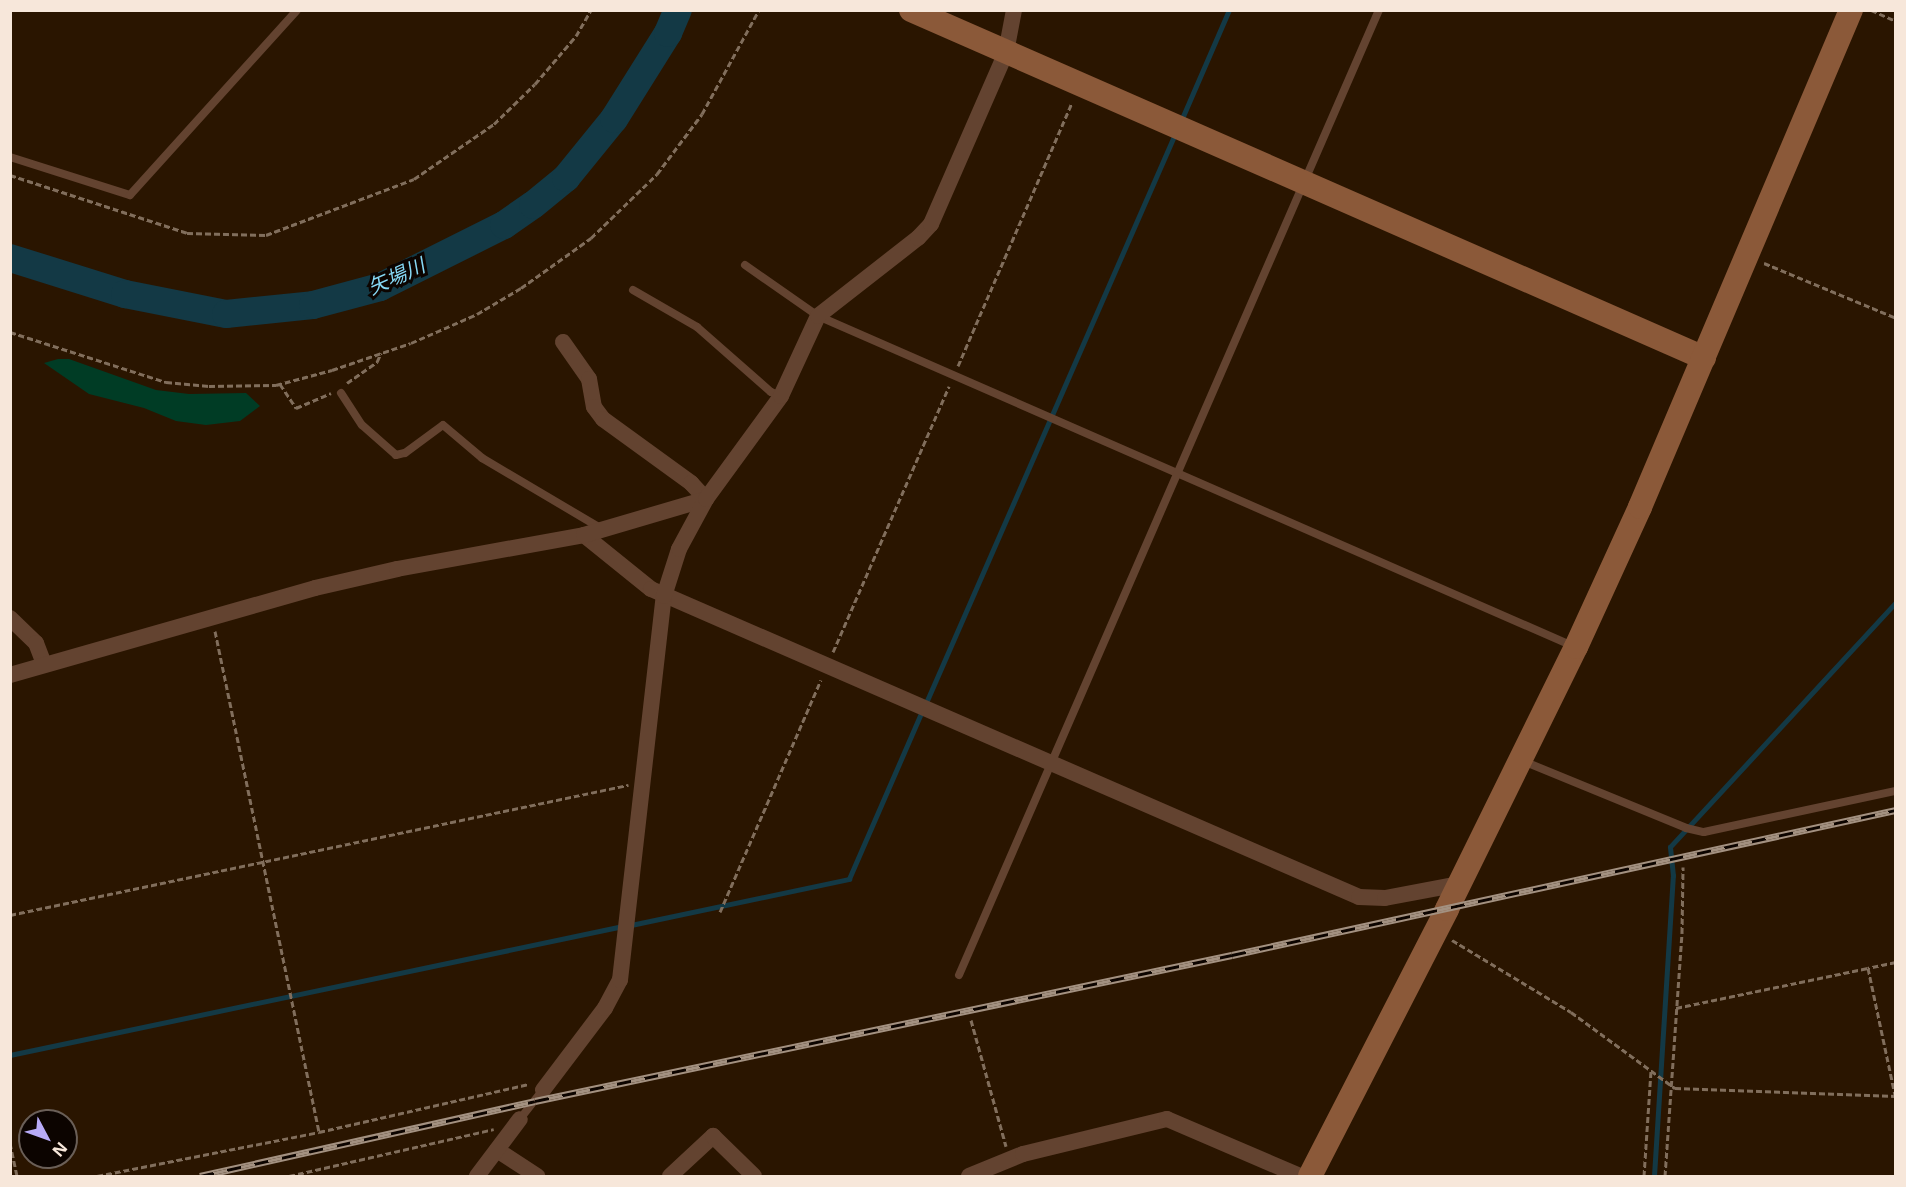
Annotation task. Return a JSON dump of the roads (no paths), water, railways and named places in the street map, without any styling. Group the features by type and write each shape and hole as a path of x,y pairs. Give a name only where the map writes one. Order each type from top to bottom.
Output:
{"street":[{"path":"911,10 1704,358"},
{"path":"545,1087 595,1023 620,980 664,596 679,549 706,499 781,396 818,316 918,238 931,225 1006,52 1014,10"},
{"path":"1310,1176 1436,930 1576,647 1704,358 1851,10"},
{"path":"563,342 589,379 594,407 603,419 691,483 706,499"},
{"path":"10,675 315,588 397,569 584,535 706,499"},
{"path":"584,535 651,589 664,596 1359,897 1385,898 1459,884"},
{"path":"10,618 36,643 44,664"},
{"path":"969,1176 1010,1160 1167,1119 1300,1176"},
{"path":"477,1176 517,1124"},
{"path":"670,1176 713,1136 754,1176"},
{"path":"497,1150 537,1176"}],"lane":[{"path":"10,157 130,195 297,10"},
{"path":"959,975 1379,10"},
{"path":"745,265 818,316 1576,647"},
{"path":"633,290 696,327 771,392 781,396"},
{"path":"341,393 362,424 396,456 405,453 443,425 482,458 602,529"},
{"path":"1520,759 1686,828 1704,832 1896,791"},
{"path":"517,1124 545,1087"}],"waterway":[{"name":"矢場川","path":"10,258 125,294 226,314 313,305 380,287 504,225 566,178 614,119 668,33 678,10"},
{"path":"1181,121 1229,10"},
{"path":"926,703 1175,134"},
{"path":"1654,1176 1673,876 1670,847 1896,602"},
{"path":"631,925 849,879 922,711"},
{"path":"10,1055 623,926"}],"railway":[{"path":"200,1176 535,1101 1232,955 1896,810"}]}
